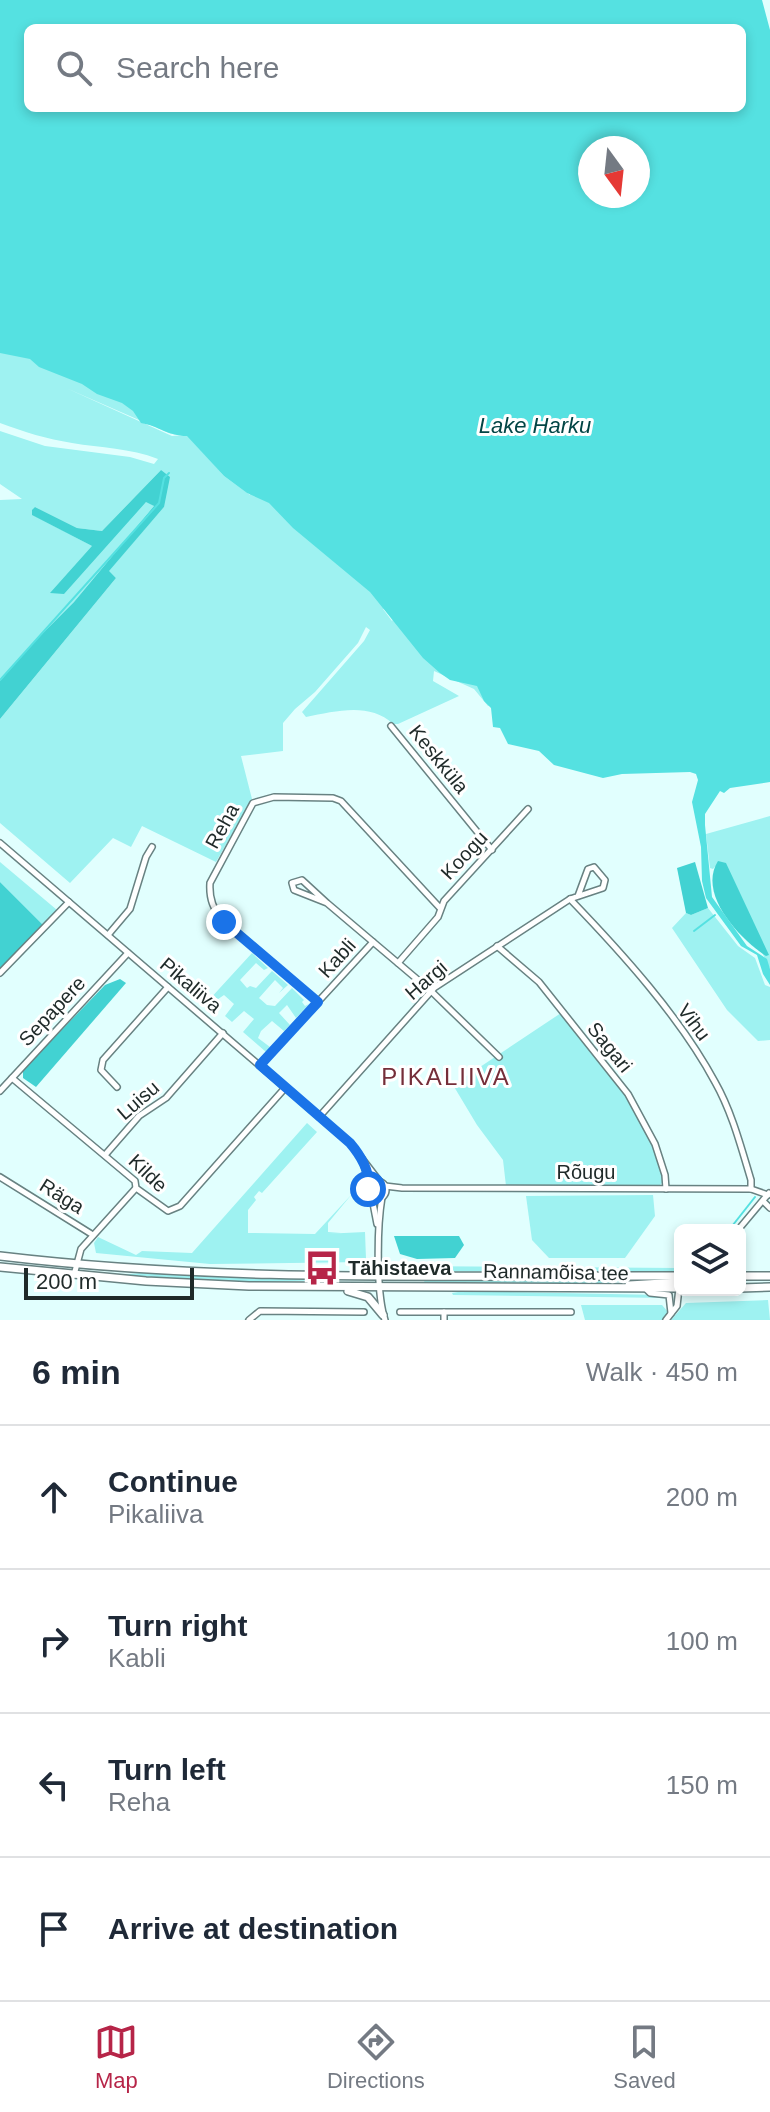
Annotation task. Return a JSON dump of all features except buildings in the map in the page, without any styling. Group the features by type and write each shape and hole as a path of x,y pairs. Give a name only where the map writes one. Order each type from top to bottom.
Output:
{"main road":[{"name":"Rannamõisa tee","path":"0,1256 228,1275 674,1276"},
{"name":"Rannamõisa tee","path":"0,1267 191,1284 674,1288"},
{"path":"746,1276 770,1276"},
{"path":"619,1289 634,1284 674,1282"},
{"path":"331,1287 363,1294 384,1317"},
{"path":"746,1288 770,1287"}],"street":[{"name":"Keskküla","path":"391,726 492,850"},
{"name":"Reha","path":"318,1002 224,922 215,912 209,897 210,883 253,803 274,797 333,798 341,801 440,908"},
{"name":"Koogu","path":"398,963 438,917 444,901 528,809"},
{"name":"Pikaliiva","path":"0,843 260,1065 360,1155 382,1184 384,1196 379,1232 384,1317"},
{"path":"108,935 130,909 152,847"},
{"name":"Hargi","path":"319,1117 431,991 570,899 603,888 605,880 599,870 594,867 588,869 578,896"},
{"path":"327,903 294,890 292,883 302,880 431,991 499,1057"},
{"name":"Vihu","path":"570,899 604,935 699,1055 725,1102 748,1169 751,1189"},
{"path":"0,973 69,902"},
{"name":"Kabli","path":"260,1065 373,942"},
{"name":"Sagari","path":"497,946 539,982 628,1094 655,1144 666,1189"},
{"name":"Sepapere","path":"0,1091 128,953"},
{"path":"117,1087 101,1070 103,1060 168,987"},
{"name":"Luisu","path":"105,1155 139,1116 166,1098 223,1033"},
{"name":"Kilde","path":"12,1078 135,1181 136,1188 163,1209 175,1210 285,1088"},
{"name":"Pikaliiva","path":"360,1155 370,1185 379,1232"},
{"name":"Räga","path":"0,1177 93,1235 136,1188"},
{"path":"370,1185 382,1184"},
{"name":"Rõugu","path":"382,1184 402,1188 751,1189 769,1194"},
{"name":"Rõugu","path":"384,1196 402,1188"},
{"path":"743,1224 769,1194"},
{"path":"372,1197 384,1196"},
{"path":"763,1201 770,1208"},
{"path":"74,1275 81,1249 93,1235"},
{"path":"645,1288 650,1293 669,1295 671,1313"},
{"path":"666,1320 677,1306 679,1296"},
{"path":"249,1320 260,1311 364,1312"},
{"path":"400,1312 571,1312"},
{"path":"444,1312 444,1320"}],"shaded area":[{"path":"21,333 189,433 171,434 66,388 172,436 187,435 224,476 250,495 245,471 400,600 383,609 392,621 396,616 464,659 492,704 488,706 474,689 434,671 433,681 459,696 398,724 374,713 352,710 306,717 302,712 364,641 370,630 366,627 358,643 283,723 283,751 241,756 252,799 216,862 142,826 131,847 113,838 70,883 0,823 0,719 116,578 108,571 164,507 161,470 102,531 77,528 35,507 33,515 92,546 147,501 154,506 74,602 0,681 0,500 22,499 0,484 0,431 45,446 130,457 154,464 158,459 126,450 54,439 0,423 0,352"},
{"path":"161,470 170,477 164,507 109,571 116,578 0,719 0,681 74,602 154,506 146,502 64,594 50,593 92,546 32,515 32,510 35,507 77,528 102,531"},
{"path":"770,816 770,969 719,862 713,869 710,868 706,834"},
{"path":"718,861 726,863 769,955 766,956 745,939 724,914 713,887 713,874"},
{"path":"0,862 57,910 43,925 0,882"},
{"path":"695,862 708,908 691,915 686,913 677,868"},
{"path":"0,882 43,925 0,968"},
{"path":"708,908 738,946 755,958 765,985 770,987 770,1040 758,1041 727,1010 672,928 686,913 691,915"},
{"path":"252,953 268,968 264,970 256,963 240,980 247,988 256,988 272,971 288,985 279,993 283,988 275,980 259,998 267,1005 275,1006 292,988 304,1000 305,1006 309,1004 296,1018 287,1005 279,1013 290,1025 284,1031 272,1021 261,1031 258,1038 270,1047 266,1052 243,1032 254,1019 244,1011 232,1022 225,1016 234,1004 224,995 211,1004 208,1001"},
{"path":"120,979 126,983 36,1087 23,1078 23,1070 105,985"},
{"path":"561,1013 608,1071 636,1113 657,1158 663,1182 659,1186 506,1186 503,1160 453,1085"},
{"path":"307,1123 317,1132 262,1193 259,1191 254,1197 256,1200 248,1210 248,1233 315,1234 352,1194 328,1223 328,1232 341,1233 323,1234 365,1232 366,1259 363,1262 210,1264 96,1253 94,1243 98,1237 136,1255 142,1251 192,1253"},
{"path":"653,1195 655,1216 625,1258 549,1258 532,1240 526,1196"},
{"path":"394,1236 459,1236 464,1245 455,1258 417,1259 400,1254"},
{"path":"401,1266 674,1268 674,1272 398,1271"},
{"path":"142,1273 331,1280 255,1282 116,1275"},
{"path":"659,1278 597,1284 424,1281 447,1279"},
{"path":"452,1293 662,1295 666,1298"},
{"path":"768,1300 770,1320 671,1320 686,1303"},
{"path":"581,1305 662,1305 668,1312 663,1320 585,1320"}],"water":[{"name":"Lake Harku","path":"0,0 762,0 770,30 770,782 730,788 724,793 720,791 705,814 705,825 712,897 747,946 767,959 770,985 757,955 741,946 706,898 701,847 692,802 698,780 696,774 622,774 603,778 554,765 539,751 508,744 500,728 493,727 491,708 477,686 450,680 440,673 423,658 370,592 293,528 269,503 247,493 224,476 187,436 141,423 133,411 122,403 39,367 30,359 0,353"}],"waterway":[{"path":"0,680 159,503 164,478 169,473"},
{"path":"694,931 715,915"},
{"path":"734,1224 755,1197"}],"place":[{"name":"Tähistaeva","path":"322,1268"}],"district":[{"name":"PIKALIIVA","path":"446,1076"}],"route":[{"path":"224,922 318,1002 260,1065 350,1143 360,1155 368,1174 368,1189"}]}
